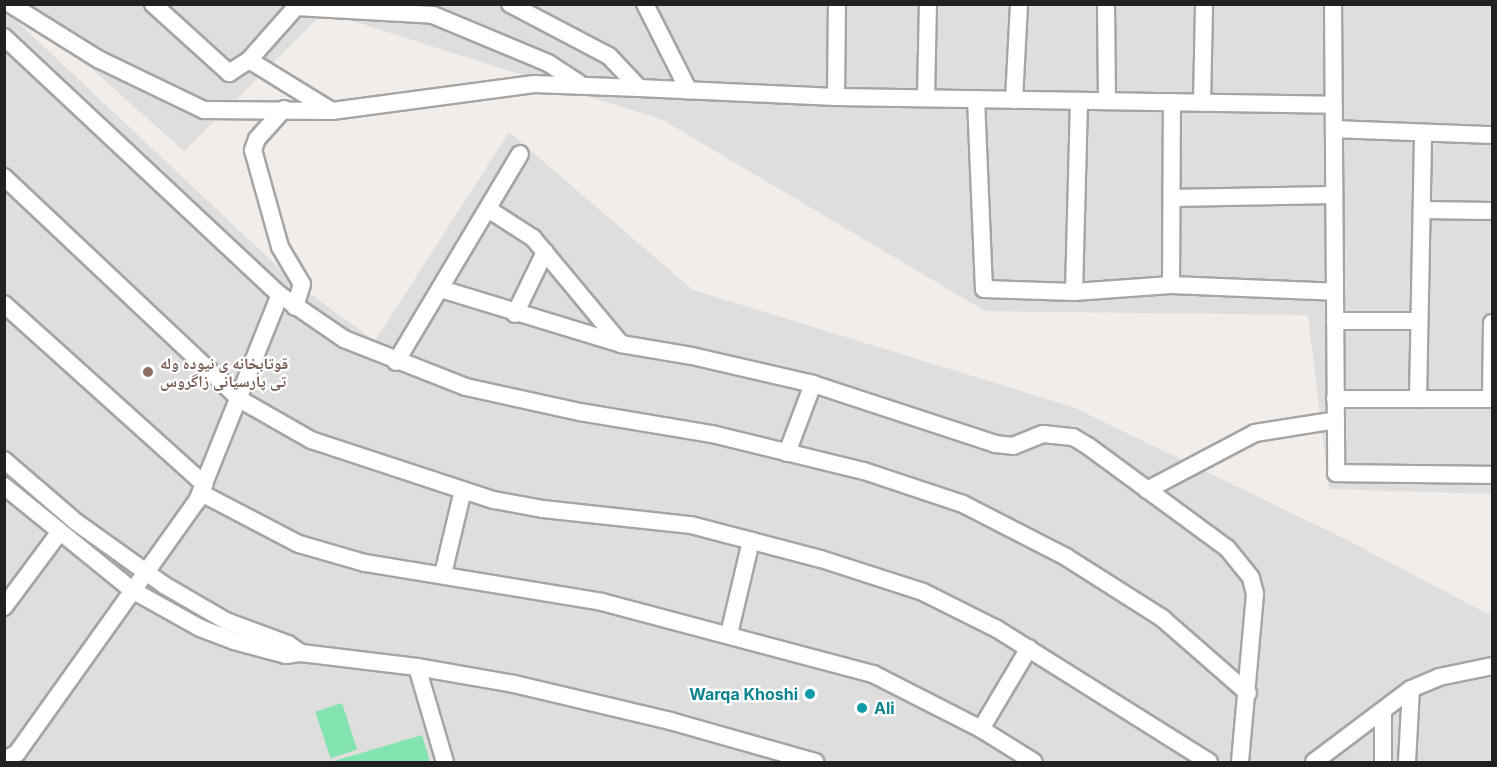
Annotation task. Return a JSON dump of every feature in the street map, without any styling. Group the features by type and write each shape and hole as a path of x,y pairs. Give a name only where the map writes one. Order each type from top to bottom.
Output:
{"street":[{"path":"10,4 98,59 185,103 222,112 284,109 332,111 534,84 580,83 689,91 836,97 1334,105"},
{"path":"153,4 229,73 249,60 295,6 433,15 548,63 580,83"},
{"path":"510,4 609,56 639,88"},
{"path":"645,4 689,91"},
{"path":"836,97 837,4"},
{"path":"926,98 928,4"},
{"path":"1014,100 1019,4"},
{"path":"1106,4 1107,101"},
{"path":"1202,103 1204,4"},
{"path":"1333,4 1336,473 1492,475"},
{"path":"4,37 280,295 294,307 344,339 396,362 466,387 526,402 712,434 864,471 963,504 1066,557 1162,618 1248,693"},
{"path":"249,60 332,111"},
{"path":"976,99 984,289 1074,292 1172,285 1335,292"},
{"path":"1074,292 1079,101"},
{"path":"1172,102 1172,285"},
{"path":"284,109 257,140 253,150 280,247 302,284 294,307"},
{"path":"1334,129 1492,135"},
{"path":"1418,399 1424,133"},
{"path":"396,362 520,154"},
{"path":"4,177 241,400 311,440 463,490 543,509 691,525 932,595 1029,648 1209,762"},
{"path":"1172,198 1334,195"},
{"path":"488,209 534,238 621,344"},
{"path":"1422,210 1492,211"},
{"path":"515,314 545,252"},
{"path":"441,288 515,314 621,344 692,356 813,384 995,444 1013,446 1043,434 1073,437 1227,548 1248,571 1255,594 1248,693 1240,762"},
{"path":"6,759 17,753 132,590 148,573 203,489 241,400 280,295"},
{"path":"4,304 203,489 299,544 365,563 602,602 873,674 981,729 1034,762"},
{"path":"1335,321 1419,321"},
{"path":"1335,399 1492,399 1492,323"},
{"path":"787,453 813,384"},
{"path":"1148,490 1255,433 1336,420"},
{"path":"4,460 76,522 148,573 226,621 288,644 301,653"},
{"path":"4,486 132,590 217,635 286,655 301,653 417,667 547,692 815,762"},
{"path":"442,574 463,490"},
{"path":"4,607 59,533"},
{"path":"729,634 751,541"},
{"path":"981,729 1029,648"},
{"path":"1314,762 1383,714 1411,689 1439,677 1492,666"},
{"path":"417,667 446,762"},
{"path":"1407,762 1411,689"},
{"path":"1383,714 1383,762"}],"shaded area":[{"path":"20,5 301,5 316,20 184,151"},
{"path":"317,5 1492,5 1492,494 1329,489 1308,315 985,311 663,120 328,13"},
{"path":"5,10 293,281 375,341 509,132 693,290 1073,407 1343,538 1492,616 1492,762 5,762"}],"green space":[{"path":"4,469 140,575 135,579 82,544 5,478"},
{"path":"342,703 357,750 331,758 315,712"},
{"path":"422,735 430,762 334,762 334,761"}],"place":[{"name":"قوتابخانه ی نیوده وله تی پارسیانی زاگروس","path":"148,372"},
{"name":"Warqa Khoshi","path":"810,694"},
{"name":"Ali","path":"862,708"}]}
